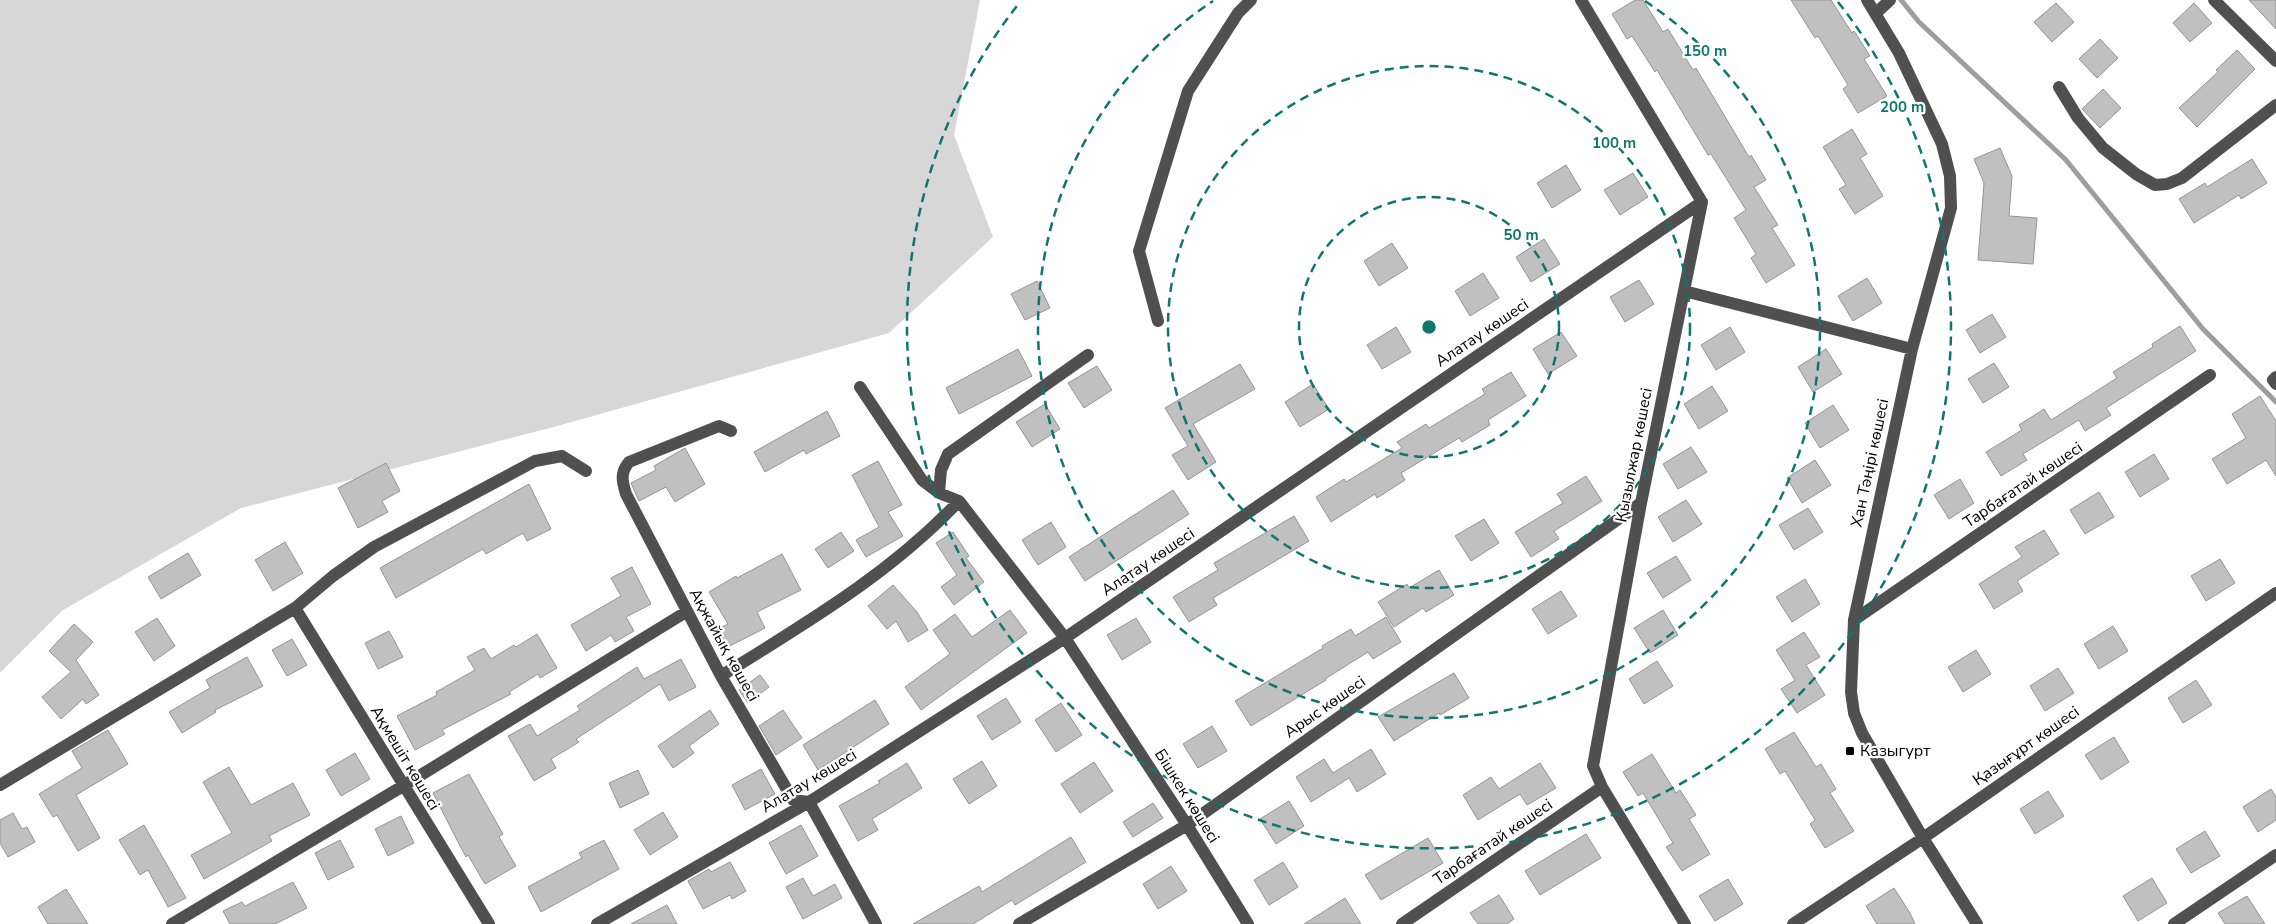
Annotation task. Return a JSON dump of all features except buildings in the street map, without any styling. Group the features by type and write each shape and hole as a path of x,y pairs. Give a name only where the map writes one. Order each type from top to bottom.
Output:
{"street":[{"path":"1158,321 1139,251 1188,91 1238,13 1251,0"},
{"path":"1581,0 1702,202"},
{"name":"Хан Тәңірі көшесі","path":"1867,0 1900,53 1942,144 1950,176 1951,208 1912,349 1854,620 1851,692 1854,714 1862,733 1922,838 1977,924"},
{"path":"1876,13 1890,0"},
{"path":"2214,0 2276,61"},
{"path":"2059,87 2078,118 2103,148 2136,174 2155,185 2167,184 2182,178 2276,105"},
{"name":"Қызылжар көшесі","path":"1684,924 1602,788 1592,766 1640,503 1702,202"},
{"name":"Алатау көшесі","path":"597,924 809,802 1065,638 1702,202"},
{"path":"1684,291 1912,349"},
{"path":"939,493 941,470 948,454 1088,355"},
{"name":"Тарбағатай көшесі","path":"1854,620 2210,375"},
{"path":"721,676 844,599 929,533 959,501 939,493 922,480 860,387"},
{"name":"Ақжайық көшесі","path":"731,431 719,426 629,462 622,470 622,479 626,494 721,676 793,800 809,802"},
{"path":"0,785 295,608 333,576 374,548 535,461 562,456 586,472"},
{"name":"Бішкек көшесі","path":"959,501 1065,638 1187,825 1248,924"},
{"name":"Арыс көшесі","path":"1019,924 1187,825 1640,503"},
{"name":"Қазығұрт көшесі","path":"1793,924 1922,838 2276,593"},
{"name":"Ақмешіт көшесі","path":"295,608 489,924"},
{"path":"172,924 403,786 686,612"},
{"name":"Тарбағатай көшесі","path":"1402,924 1602,788"},
{"path":"809,802 876,924"},
{"path":"2174,924 2276,855"}],"shaded area":[{"path":"0,0 980,0 954,135 993,237 889,333 550,428 241,508 63,610 0,673"}],"waterway":[{"path":"1901,0 1919,22 2066,160 2203,329 2276,402"}],"place":[{"name":"Казыгурт","path":"1850,751"}]}
